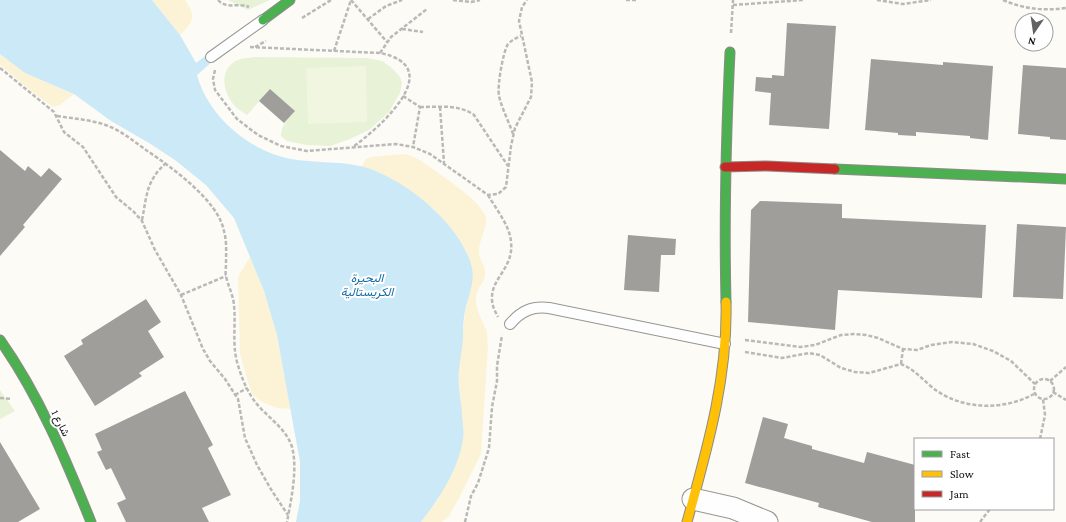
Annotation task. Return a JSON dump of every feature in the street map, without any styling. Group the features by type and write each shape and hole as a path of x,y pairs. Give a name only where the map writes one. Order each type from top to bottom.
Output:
{"street":[{"path":"263,20 290,0"},
{"path":"687,522 719,394 725,343 725,167 730,52"},
{"path":"725,167 767,166 1066,179"},
{"name":"شارع 1","path":"0,340 46,418 72,474 91,522"},
{"path":"693,499 733,508 767,522"}],"lane":[{"path":"211,56 263,20"},
{"path":"510,324 523,312 531,308 540,307 725,343"}],"path":[{"path":"218,0 224,5 241,5 248,7 263,20"},
{"path":"334,51 351,0 387,42"},
{"path":"368,19 386,6 402,0"},
{"path":"453,0 471,2 480,0"},
{"path":"488,195 498,194 506,187 511,146 515,128 530,97 532,89 532,82 519,21 522,7 526,0"},
{"path":"626,0 638,0"},
{"path":"730,52 733,0"},
{"path":"733,4 804,0"},
{"path":"877,0 903,4 931,0"},
{"path":"1003,0 1030,9 1049,10 1066,8"},
{"path":"380,53 387,42 427,9"},
{"path":"401,29 423,32"},
{"path":"514,135 499,96 498,85 505,52 508,45 514,39 521,36"},
{"path":"225,47 380,53 401,60 409,71 410,84 394,110 384,122 353,148"},
{"path":"219,65 215,69 213,79 215,90 237,119 258,135 281,146 307,151 396,144 413,147 430,154 488,195 506,226 511,242 508,265 495,284 493,292 493,307 498,319"},
{"path":"0,68 51,108 57,116 64,132 83,148 116,197 142,221 155,250 181,295 203,348 235,395 239,404 245,438 257,465 288,515"},
{"path":"403,96 420,107 460,108 467,110 474,115 509,166"},
{"path":"413,147 420,107"},
{"path":"440,107 444,164"},
{"path":"57,116 114,128 166,163 181,175 196,189 218,216 224,229 226,244 226,276 232,293 234,306 234,348 238,362 247,388 255,402 277,423 286,434 292,446 294,474 287,522"},
{"path":"142,221 150,182 166,163"},
{"path":"181,295 226,276"},
{"path":"465,522 471,496 478,483 489,448 492,407 497,381 497,366 502,333"},
{"path":"725,343 809,346 841,335 854,334 878,338 903,349 918,350 931,345 952,342 973,344 993,351 1011,361 1035,384"},
{"path":"725,343 782,358 809,353 820,355 841,368 855,372 869,373 901,364 914,370 934,388 950,398 968,404 987,406 1006,404 1025,399 1034,394"},
{"path":"809,346 809,353"},
{"path":"901,364 903,349"},
{"path":"1050,381 1066,367"},
{"path":"1045,379 1050,381 1053,384 1053,392 1047,399 1038,398 1034,394 1033,389 1035,384 1039,380 1045,379"},
{"path":"235,395 247,388"},
{"path":"1053,392 1066,400"},
{"path":"0,398 19,400"},
{"path":"1040,438 1045,416 1043,399"},
{"path":"980,522 989,510"}],"green space":[{"path":"228,0 270,0 248,10"},
{"path":"244,58 366,58 382,61 392,68 400,77 402,83 400,93 389,112 369,130 350,139 330,146 307,145 287,141 281,136 282,128 295,111 270,89 247,115 232,103 226,91 224,78 229,67 234,62"},
{"path":"366,66 367,122 308,124 306,68"},
{"path":"0,390 15,411 0,419"}],"sand":[{"path":"152,0 185,0 191,11 192,19 180,35"},
{"path":"0,54 25,73 74,94 60,105 53,107 0,65"},
{"path":"405,154 425,164 462,190 481,208 485,214 486,220 479,250 485,269 485,276 476,295 477,309 487,331 488,345 481,454 449,516 442,522 421,522 439,498 461,401 458,374 465,312 471,287 472,269 466,251 450,227 435,210 396,182 380,173 361,167 366,159 371,157"},
{"path":"250,257 264,291 277,335 291,409 277,408 262,402 252,394 240,354 238,277"}],"water":[{"name":"البحيرة الكريستالية","path":"0,0 152,0 180,35 196,63 209,53 214,60 197,75 202,90 210,104 221,117 232,129 246,140 275,155 291,159 351,164 376,171 394,180 428,204 456,235 466,251 473,273 464,318 459,375 463,439 461,451 453,473 435,503 421,522 296,522 300,501 300,462 277,335 264,291 234,218 206,185 175,160 111,121 74,94 25,73 0,54"}],"building":[{"path":"787,23 836,26 829,129 769,125 771,93 755,91 756,77 772,78 772,75 784,76"},
{"path":"871,59 943,65 943,62 993,66 988,140 970,138 970,136 916,132 916,136 898,135 898,133 865,130"},
{"path":"1023,65 1066,68 1066,140 1018,134"},
{"path":"270,89 295,111 284,123 259,101"},
{"path":"0,150 25,171 28,166 41,177 49,168 62,179 23,225 25,227 0,256"},
{"path":"760,201 842,204 842,218 986,225 982,298 838,290 835,330 748,322 751,210"},
{"path":"1017,224 1066,227 1063,299 1013,297"},
{"path":"628,235 676,239 675,255 661,255 659,292 624,290"},
{"path":"146,299 161,322 148,331 164,357 139,373 142,376 95,406 64,356 83,344 81,340"},
{"path":"185,391 213,445 208,448 231,495 202,508 209,522 126,522 117,503 126,499 111,468 106,470 97,452 102,450 95,434"},
{"path":"763,417 788,424 784,438 812,446 812,449 864,463 867,452 914,465 915,522 872,522 818,507 819,503 745,483"},
{"path":"0,442 40,509 18,522 0,522"}],"traffic: fast":[{"path":"263,20 290,0"},
{"path":"726,302 726,177 730,52"},
{"path":"835,169 1066,179"},
{"path":"0,340 27,383 51,428 91,522"}],"traffic: slow":[{"path":"687,522 709,440 720,386 724,358 726,302"}],"traffic: jam":[{"path":"725,167 767,166 835,169"}]}
